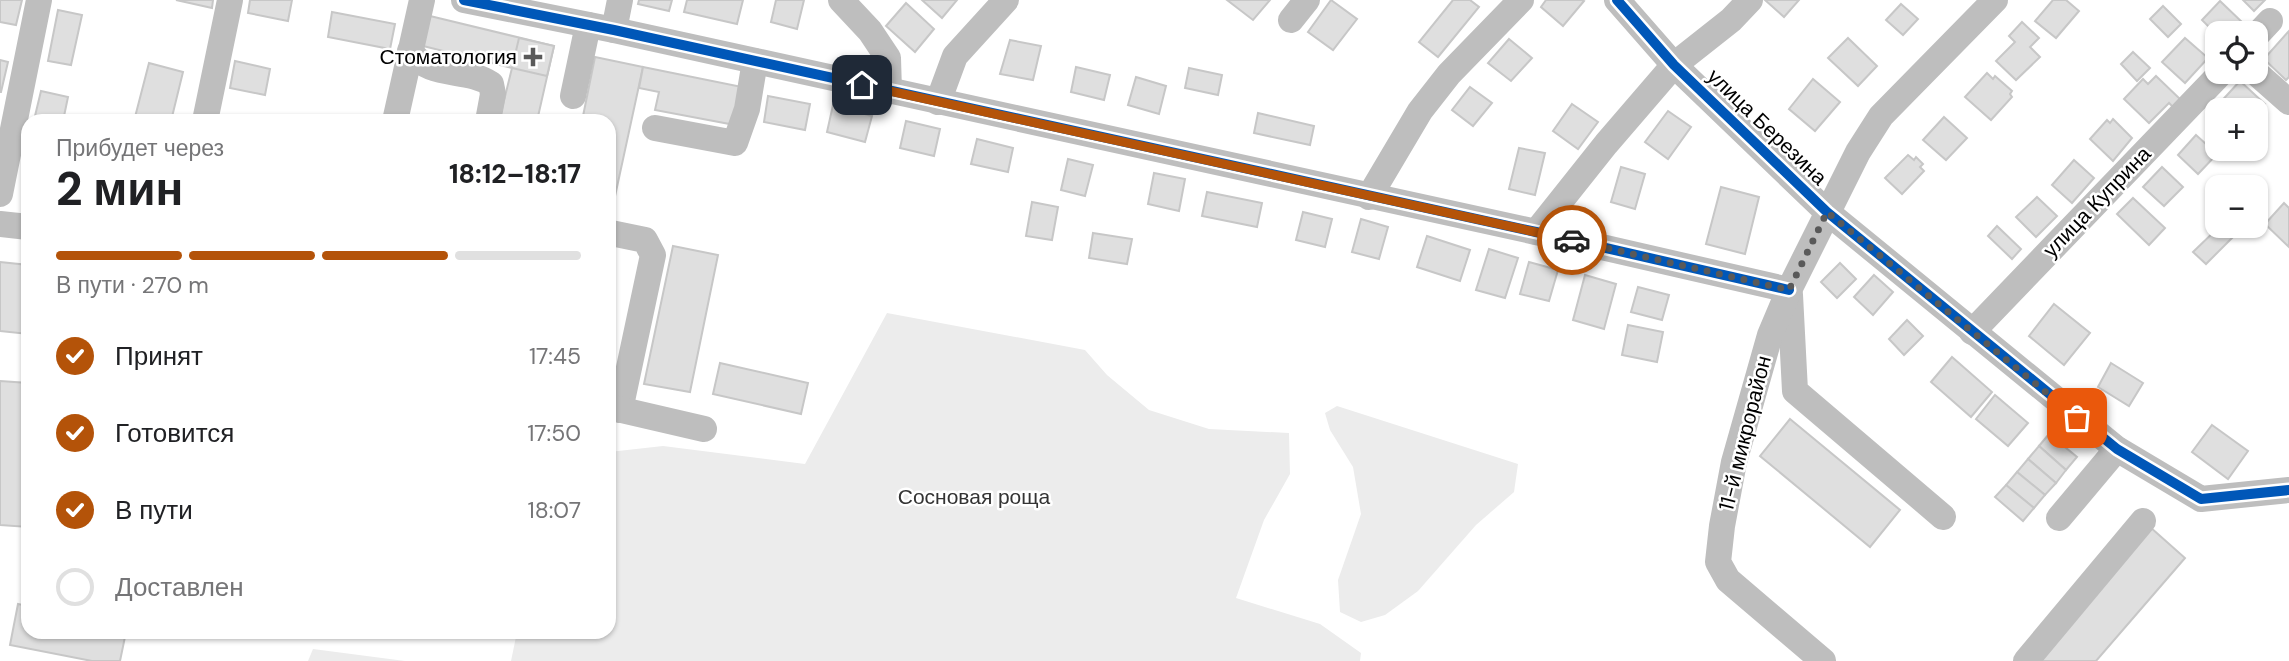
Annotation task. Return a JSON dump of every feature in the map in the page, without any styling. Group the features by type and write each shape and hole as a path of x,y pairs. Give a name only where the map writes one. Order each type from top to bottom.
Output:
{"street":[{"path":"0,194 39,0"},
{"path":"206,114 230,0"},
{"path":"396,114 422,0"},
{"path":"464,0 614,30 1789,290 1795,391 1942,517"},
{"path":"614,30 620,0"},
{"path":"841,0 870,31 888,58 889,91"},
{"path":"938,102 954,56 1006,0"},
{"path":"1369,197 1420,111 1458,65 1521,0"},
{"name":"улица Березина","path":"1617,0 1674,65 1827,212 2117,449 2201,499 2289,490"},
{"path":"1536,232 1674,65 1731,20 1750,0"},
{"name":"11-й микрорайон","path":"1823,661 1728,580 1718,562 1734,462 1770,335 1789,290 1858,152 1881,117 1995,0"},
{"path":"573,96 588,25"},
{"path":"410,51 416,60 427,67 482,78 491,84 493,94 489,114"},
{"path":"655,128 735,143 747,109 755,61"},
{"path":"2268,83 2289,102"},
{"name":"улица Куприна","path":"1972,332 2210,84"},
{"path":"0,224 21,226"},
{"path":"616,236 646,240 653,255 616,405"},
{"path":"616,409 704,429"},
{"path":"2059,518 2117,449"},
{"path":"2026,661 2143,521"}],"green space":[{"name":"Сосновая роща","path":"887,313 1085,350 1107,375 1149,410 1209,429 1289,433 1290,474 1264,520 1236,598 1320,624 1361,653 1360,661 511,661 516,639 616,639 616,451 663,446 805,464"},
{"path":"1337,406 1518,464 1514,492 1476,525 1418,591 1385,615 1361,622 1340,612 1338,580 1361,514 1353,467 1330,430 1325,413"},
{"path":"313,649 405,661 308,661"}],"building":[{"path":"0,0 22,0 16,25 0,22"},
{"path":"176,0 213,0 212,8"},
{"path":"250,0 292,0 288,21 248,13"},
{"path":"639,0 672,0 669,11 638,4"},
{"path":"687,0 743,0 737,24 684,12"},
{"path":"776,0 804,0 797,29 771,22"},
{"path":"922,0 957,0 942,18"},
{"path":"1227,0 1270,0 1253,20"},
{"path":"1331,0 1357,19 1333,50 1308,32"},
{"path":"1453,0 1470,0 1479,7 1438,57 1419,42"},
{"path":"1546,0 1584,1 1563,26 1541,7"},
{"path":"1765,0 1799,0 1784,17"},
{"path":"2053,0 2066,0 2079,11 2056,38 2035,21"},
{"path":"2243,0 2265,0 2254,11"},
{"path":"2220,1 2241,21 2205,23 2202,20"},
{"path":"906,3 934,29 915,52 886,26"},
{"path":"1901,4 1918,19 1903,35 1886,20"},
{"path":"2163,6 2181,24 2168,37 2150,19"},
{"path":"58,10 82,15 71,65 48,61"},
{"path":"332,12 395,24 390,49 328,37"},
{"path":"430,16 554,46 539,114 501,114 512,68 423,46"},
{"path":"2022,22 2039,38 2030,47 2040,57 2016,80 1996,61 2015,42 2009,36"},
{"path":"2289,31 2289,77 2286,80 2268,63 2268,55"},
{"name":"Стоматология","path":"519,38 554,46 547,76 512,68"},
{"path":"1848,38 1877,66 1858,86 1828,58"},
{"path":"2185,38 2205,55 2205,61 2185,83 2162,62"},
{"path":"1509,39 1532,58 1511,81 1488,63"},
{"path":"1010,40 1041,46 1033,80 1000,74"},
{"path":"2133,52 2150,68 2137,81 2121,64"},
{"path":"595,57 643,67 616,192 616,114 583,114"},
{"path":"0,60 8,62 1,92 0,92"},
{"path":"235,61 270,69 265,95 230,88"},
{"path":"149,63 183,72 173,114 136,114"},
{"path":"643,67 742,87 735,125 655,110 659,92 639,88"},
{"path":"1076,67 1110,75 1104,100 1071,92"},
{"path":"1189,68 1222,75 1218,95 1185,88"},
{"path":"1987,73 1993,79 1995,76 2012,91 2012,97 1991,120 1965,97"},
{"path":"2156,76 2180,99 2173,107 2169,103 2149,123 2124,99 2143,79 2148,84"},
{"path":"1136,77 1166,86 1159,114 1128,105"},
{"path":"1813,79 1840,102 1815,131 1789,109"},
{"path":"2237,84 2243,84 2258,98 2224,98"},
{"path":"1470,87 1492,103 1473,126 1452,110"},
{"path":"41,91 68,97 64,114 35,114"},
{"path":"768,96 810,104 805,130 764,122"},
{"path":"1572,104 1598,122 1578,149 1553,131"},
{"path":"833,105 872,116 865,142 827,132"},
{"path":"1668,111 1691,127 1668,159 1645,142"},
{"path":"1258,113 1314,126 1310,145 1254,133"},
{"path":"1944,117 1967,138 1946,160 1923,140"},
{"path":"2113,119 2132,138 2113,161 2090,139 2107,120 2110,123"},
{"path":"906,121 940,129 934,156 900,148"},
{"path":"2196,135 2205,143 2205,161 2210,161 2198,174 2178,155"},
{"path":"977,139 1013,148 1008,172 971,164"},
{"path":"1519,148 1545,153 1535,195 1509,189"},
{"path":"1908,155 1914,160 1916,157 1923,164 1920,167 1924,171 1902,194 1885,178"},
{"path":"1068,159 1093,165 1085,196 1061,190"},
{"path":"2074,160 2094,178 2072,203 2052,185"},
{"path":"1621,167 1645,174 1635,209 1611,202"},
{"path":"2162,167 2183,187 2164,206 2143,187"},
{"path":"1154,173 1185,179 1179,211 1148,204"},
{"path":"1721,187 1759,197 1745,254 1706,244"},
{"path":"1207,192 1262,203 1257,227 1202,216"},
{"path":"2037,197 2057,216 2036,237 2016,217"},
{"path":"2133,198 2165,228 2149,245 2117,214"},
{"path":"1032,202 1058,207 1052,240 1026,236"},
{"path":"2284,203 2289,208 2289,247 2268,227 2268,221"},
{"path":"1303,212 1332,219 1325,247 1296,240"},
{"path":"1361,219 1388,227 1379,259 1352,252"},
{"path":"1997,226 2021,249 2012,259 1988,236"},
{"path":"1093,233 1132,239 1127,264 1089,258"},
{"path":"1427,236 1470,250 1460,281 1417,267"},
{"path":"2208,238 2232,238 2206,264 2193,252"},
{"path":"673,246 718,255 690,392 644,384"},
{"path":"1489,249 1518,258 1505,298 1476,290"},
{"path":"0,262 21,264 21,333 0,331"},
{"path":"1529,262 1558,270 1549,301 1520,294"},
{"path":"1840,263 1856,279 1837,298 1821,282"},
{"path":"1585,275 1616,284 1604,329 1573,320"},
{"path":"1874,275 1893,292 1873,315 1854,297"},
{"path":"1638,287 1669,295 1662,320 1631,312"},
{"path":"2054,304 2090,333 2064,365 2029,336"},
{"path":"1907,320 1923,336 1904,355 1889,339"},
{"path":"1628,325 1663,332 1657,362 1622,355"},
{"path":"1952,357 1992,392 1971,417 1931,382"},
{"path":"720,363 808,383 801,414 713,394"},
{"path":"2111,363 2143,383 2129,406 2098,387"},
{"path":"0,381 21,382 21,526 0,525"},
{"path":"1995,395 2028,423 2008,446 1976,419"},
{"path":"1790,419 1900,510 1870,547 1760,456"},
{"path":"2212,425 2248,451 2228,479 2192,452"},
{"path":"2049,434 2077,457 2066,470 2039,446"},
{"path":"2039,446 2066,470 2056,483 2028,459"},
{"path":"2028,459 2056,483 2045,495 2017,472"},
{"path":"2017,472 2045,495 2034,508 2006,485"},
{"path":"2006,485 2034,508 2023,521 1995,497"},
{"path":"2150,527 2185,558 2096,661 2035,661"},
{"path":"18,604 21,605 21,639 125,639 120,661 92,661 10,645"}],"cycle path":[{"path":"464,0 614,30 1789,290"},
{"path":"1617,0 1674,65 1827,212 2117,449 2201,499 2289,490"}],"way so far":[{"path":"1572,240 1789,290 1827,212 2077,418"}],"place":[{"name":"Стоматология","path":"533,57"}],"route":[{"path":"862,85 1572,240"}]}
